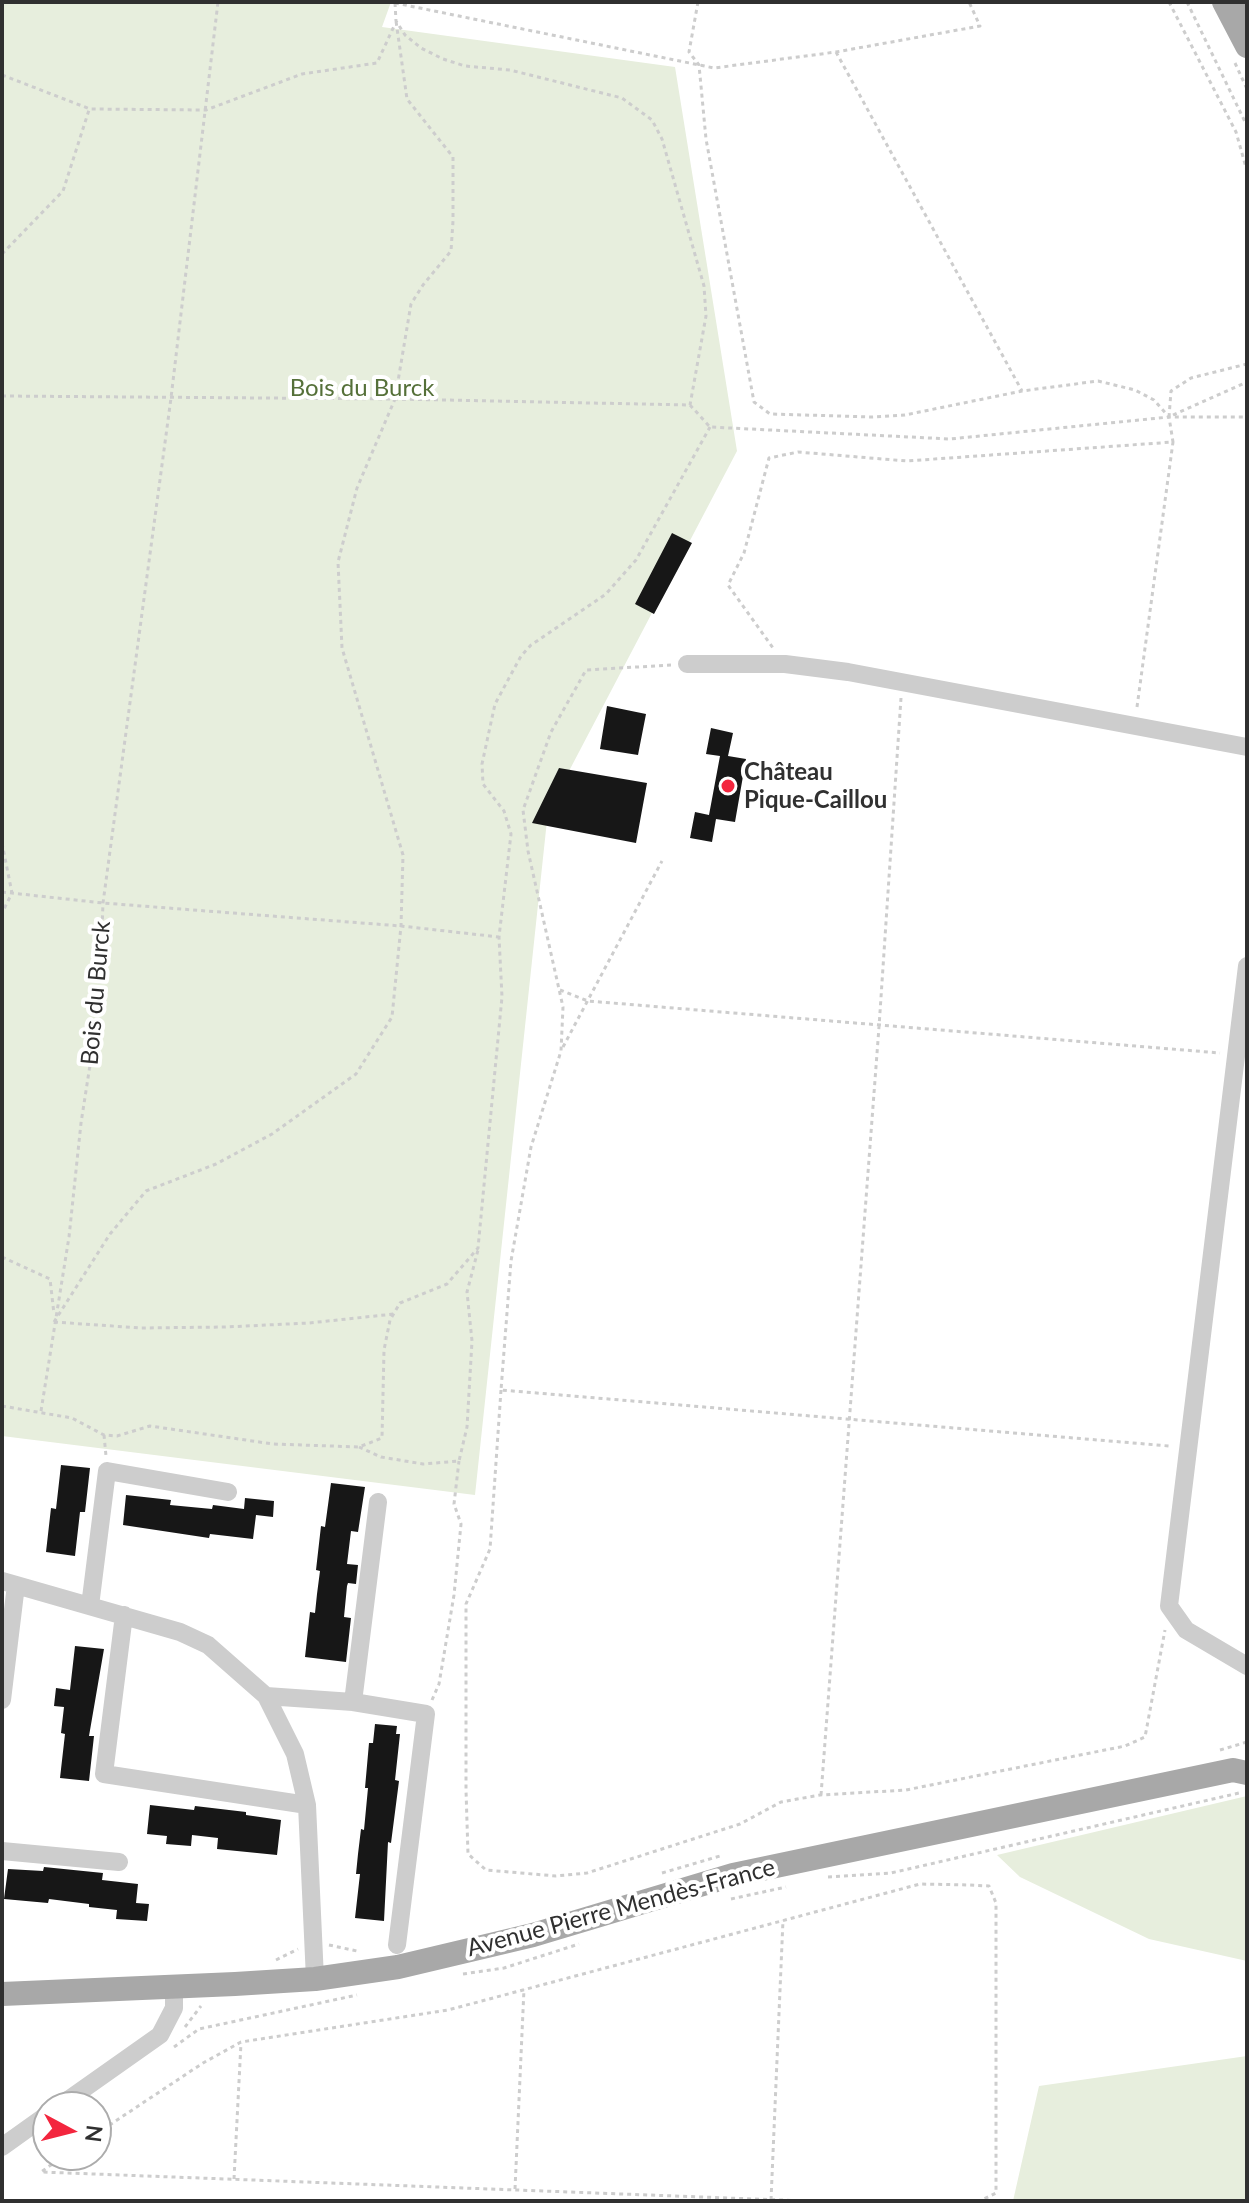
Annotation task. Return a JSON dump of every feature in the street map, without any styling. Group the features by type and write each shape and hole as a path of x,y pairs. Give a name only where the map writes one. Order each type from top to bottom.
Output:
{"main road":[{"path":"1224,2 1247,46"},
{"name":"Avenue Pierre Mendès-France","path":"2,1994 315,1979 398,1967 533,1935 733,1875 1242,1767"}],"street":[{"path":"687,664 785,664 902,682 1247,747"},
{"path":"1247,966 1169,1606 1186,1630 1247,1666"},
{"path":"90,1606 107,1471 228,1492"},
{"path":"353,1702 378,1502"},
{"path":"2,1700 9,1583 180,1632 208,1645 266,1696 295,1754 307,1805 315,1979"},
{"path":"124,1615 104,1774 307,1805"},
{"path":"266,1696 353,1702 426,1714 397,1945"},
{"path":"2,1851 119,1862"},
{"path":"81,2091 160,2035 174,2008 174,1987"},
{"path":"2,2147 32,2125"}],"path":[{"name":"Bois du Burck","path":"41,1412 69,1237 81,1123 99,1007 103,903 171,398 218,2"},
{"path":"54,1322 110,1234 146,1191 216,1164 272,1134 356,1074 392,1017 401,926 403,855 342,648 338,562 357,488 395,399 411,304 451,251 453,221 453,157 407,99 395,2 714,68 836,52 980,26 969,2"},
{"path":"698,2 689,52 699,65 706,139 754,402 770,414 905,415 1022,391 1098,381 1135,390 1154,400 1169,417"},
{"path":"1169,2 1236,132 1247,171"},
{"path":"1187,2 1247,126"},
{"path":"2,75 90,109 206,110 302,74 377,63 396,21"},
{"path":"396,21 405,35 421,48 443,59 465,66 510,70 622,98 652,120 662,139 704,286 706,316 690,405"},
{"path":"836,52 1022,391"},
{"path":"2,254 63,191 90,109"},
{"path":"1134,726 1173,442 1169,417 1171,391 1191,378 1247,364"},
{"path":"1169,417 1247,381"},
{"path":"2,396 690,405 710,427 950,439 1169,417 1247,417"},
{"path":"426,1714 439,1684 454,1595 461,1524 454,1504 467,1427 472,1354 467,1292 478,1248 502,997 499,937 511,834 504,811 483,784 482,764 495,704 521,656 531,645 606,594 636,560 710,427"},
{"path":"785,664 728,585 744,553 769,458 798,452 907,461 1173,442"},
{"path":"561,1051 563,1007 528,851 523,810 551,732 586,670 687,664"},
{"path":"820,1795 879,1027 902,682"},
{"path":"2,843 12,893 2,913"},
{"path":"662,861 561,1051 531,1147 511,1261 490,1549 466,1604 468,1854 486,1870 556,1876 587,1873 740,1824 781,1802 820,1795 906,1790 1125,1746 1145,1737 1169,1606"},
{"path":"2,892 499,937"},
{"path":"559,990 588,1001 1236,1055"},
{"path":"359,1447 382,1438 384,1350 400,1303 447,1284 478,1248"},
{"path":"2,1257 50,1279 54,1322"},
{"path":"54,1322 141,1328 225,1327 309,1323 394,1314"},
{"path":"501,1390 1189,1448"},
{"path":"2,1406 72,1418 104,1435 117,1436 150,1426 273,1444 359,1447 381,1457 423,1464 459,1461"},
{"path":"827,1877 891,1873 1247,1791"},
{"path":"719,1902 796,1884"},
{"path":"112,2123 203,2063 241,2042 448,2010 920,1884 989,1886 996,1903 996,2193 980,2201"},
{"path":"771,2200 783,1920"},
{"path":"461,1975 504,1968 588,1940"},
{"path":"515,2190 524,1989"},
{"path":"174,2047 199,2029 371,1992"},
{"path":"234,2179 241,2042"},
{"path":"42,2171 807,2201"}],"green space":[{"name":"Bois du Burck","path":"2,2 391,2 382,27 675,67 737,451 548,811 475,1495 2,1436"},
{"path":"1247,1796 1247,1961 1149,1939 1020,1877 997,1855"},
{"path":"1247,2056 1247,2201 1013,2201 1039,2086"}],"building":[{"path":"672,533 692,543 654,614 635,604"},
{"path":"607,706 646,714 638,755 600,749"},
{"name":"Château Pique-Caillou","path":"711,728 733,733 728,756 746,759 735,822 716,819 712,842 690,838 695,812 709,815 720,756 706,754"},
{"path":"559,768 647,783 636,843 532,823"},
{"path":"61,1465 90,1468 85,1512 80,1512 75,1556 46,1552 51,1508 56,1509"},
{"path":"331,1483 365,1487 358,1532 351,1531 347,1564 358,1565 356,1584 348,1583 347,1586 344,1617 351,1618 346,1662 305,1657 310,1612 315,1613 321,1526 325,1527"},
{"path":"126,1495 171,1500 170,1505 212,1509 213,1505 244,1509 245,1498 274,1501 273,1517 256,1515 253,1539 210,1534 209,1538 123,1525"},
{"path":"75,1646 104,1649 89,1736 94,1736 89,1781 60,1778 65,1734 61,1733 64,1707 54,1706 56,1688 70,1690"},
{"path":"375,1724 397,1726 396,1734 400,1734 395,1780 399,1781 391,1843 388,1842 384,1921 355,1918 360,1874 356,1874 358,1854 368,1788 365,1788 369,1743 373,1743"},
{"path":"150,1805 194,1810 195,1806 281,1820 277,1855 217,1849 218,1838 192,1835 191,1846 166,1844 167,1836 147,1834"},
{"path":"44,1867 103,1873 102,1880 138,1884 136,1903 149,1904 147,1921 116,1919 117,1910 89,1907 89,1904 49,1899 48,1903 4,1899 8,1869 43,1871"}],"place":[{"name":"Château Pique-Caillou","path":"728,786"}]}
